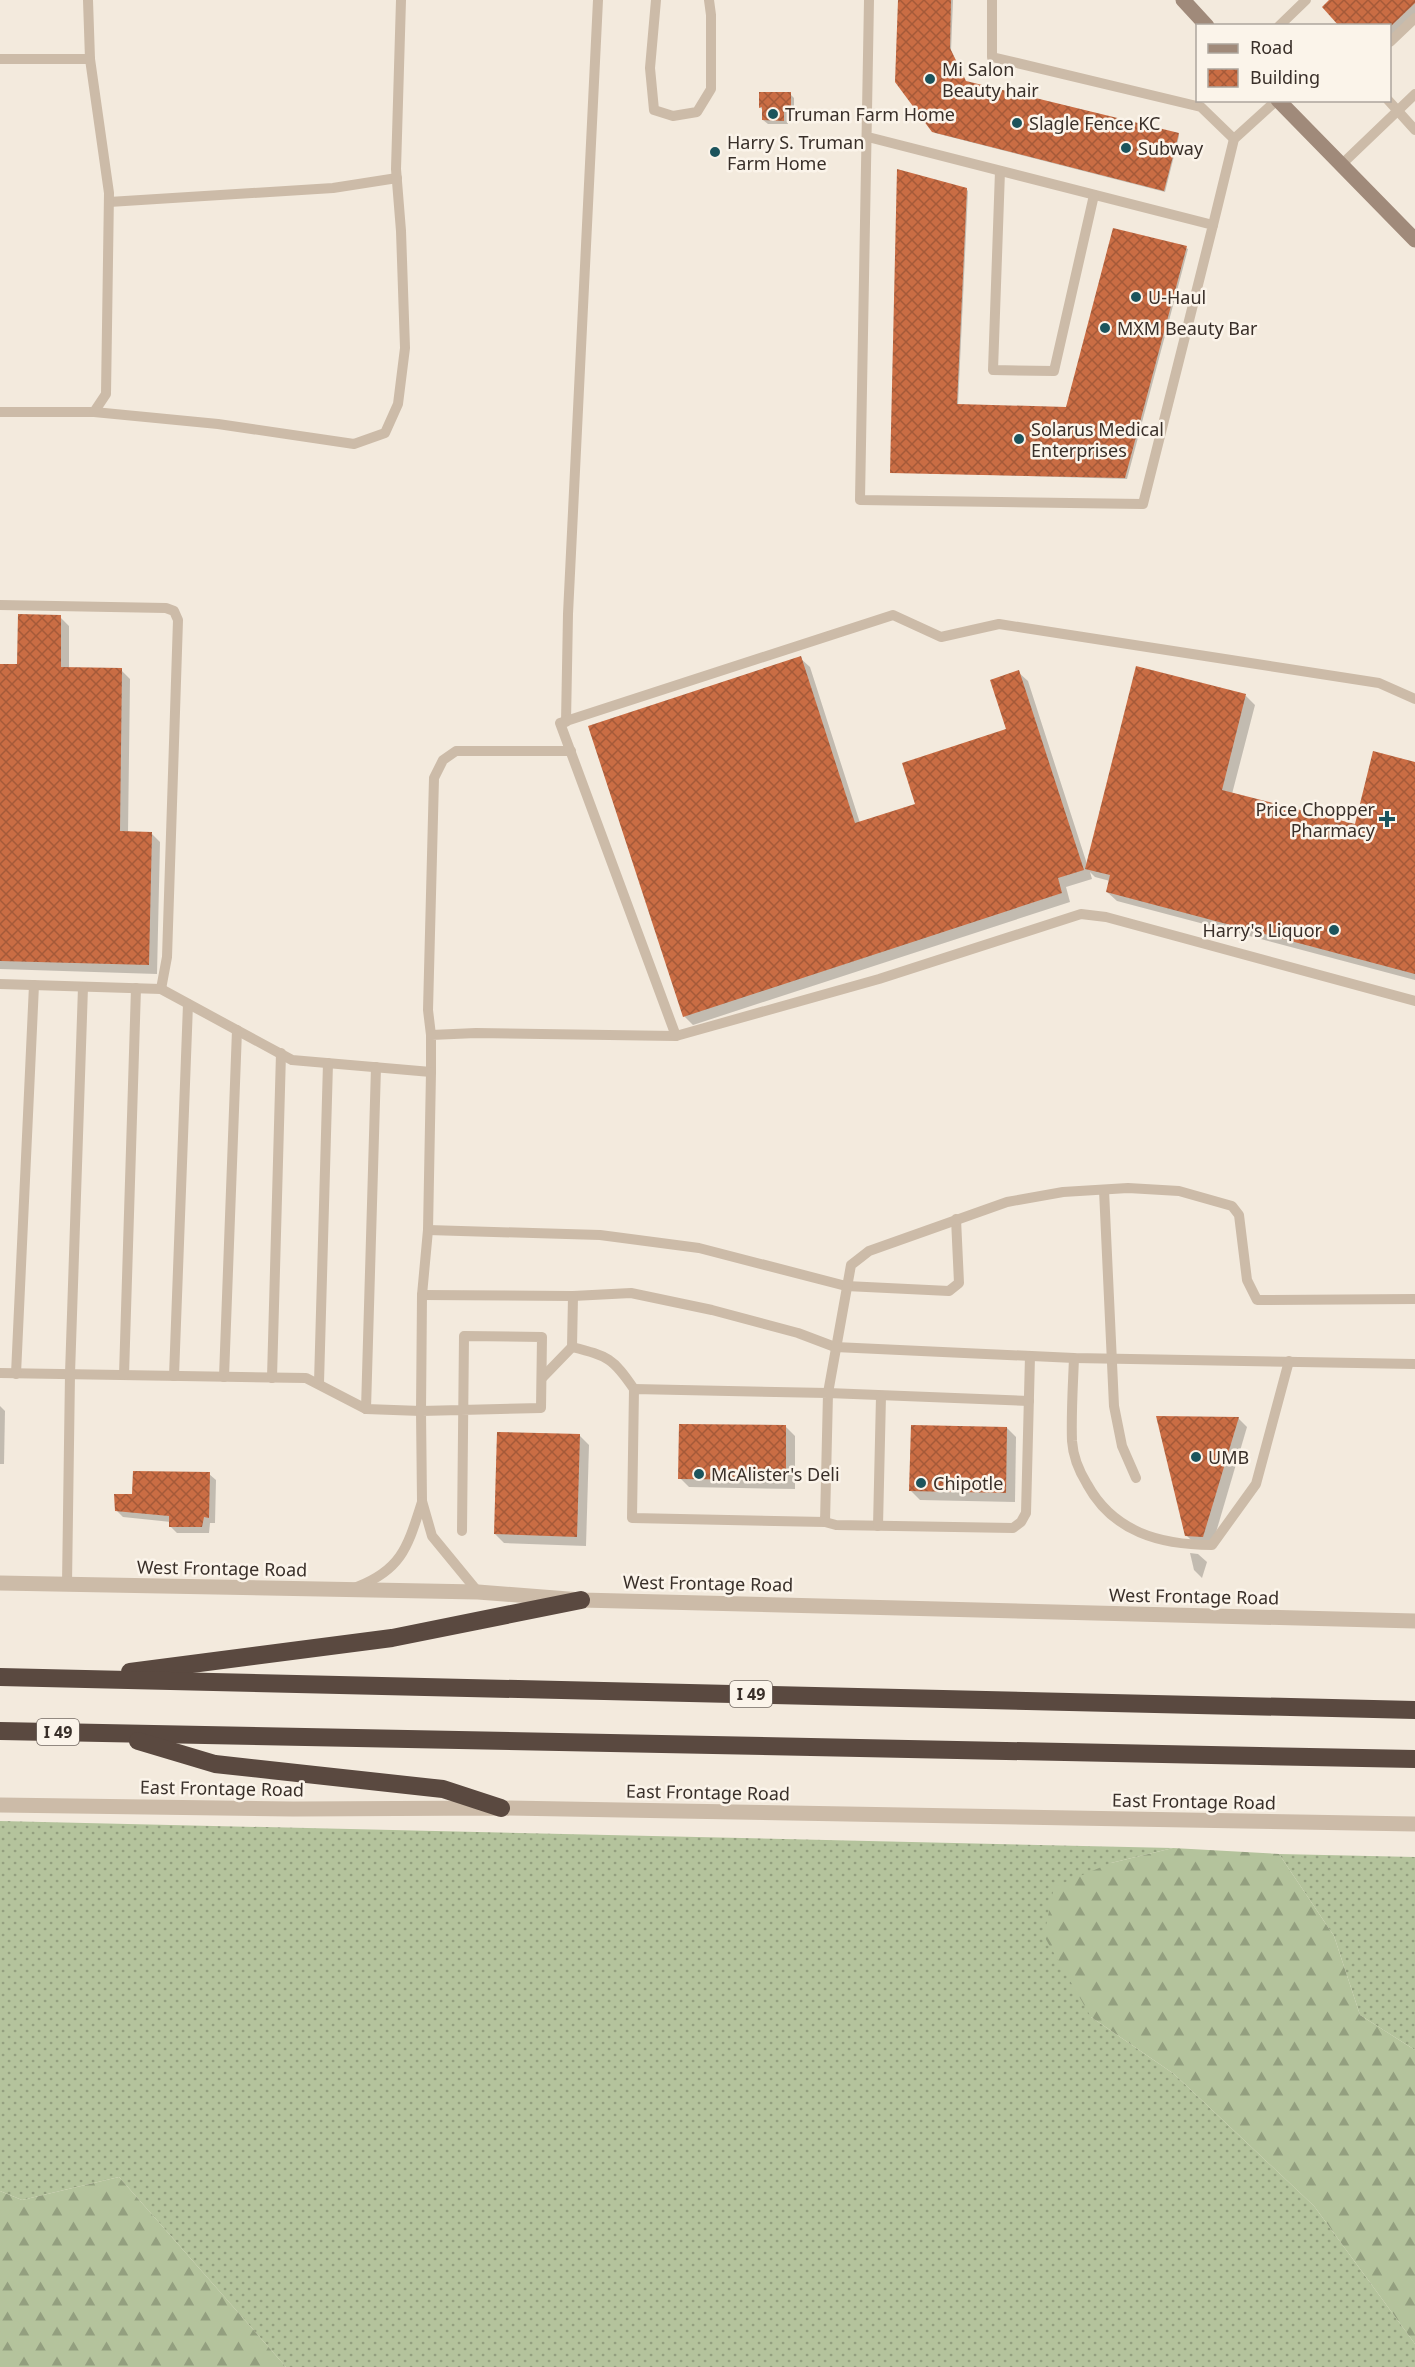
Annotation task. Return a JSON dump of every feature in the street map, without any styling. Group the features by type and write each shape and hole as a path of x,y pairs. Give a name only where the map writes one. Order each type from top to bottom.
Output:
{"highway":[{"path":"88,1679 158,1667 392,1638 581,1600"},
{"name":"I 49","path":"0,1677 1415,1710"},
{"name":"I 49","path":"0,1731 1415,1759"},
{"path":"116,1734 215,1764 443,1789 501,1808"}],"main road":[{"path":"1183,0 1205,24"},
{"path":"1279,102 1415,240"}],"street":[{"name":"West Frontage Road","path":"0,1583 478,1592 581,1600 1415,1621"},
{"name":"East Frontage Road","path":"0,1805 293,1809 501,1808 1415,1824"}],"lane":[{"path":"88,0 90,59 109,202 106,394 94,412"},
{"path":"0,412 94,412 218,424 354,444 384,433 398,404 405,348 397,178 401,0"},
{"path":"566,722 568,614 598,0"},
{"path":"656,0 650,68 654,110 673,116 697,112 711,89 709,0"},
{"path":"869,0 860,500 1143,504 1234,139 1275,102"},
{"path":"992,0 992,57 1201,107 1234,139"},
{"path":"1281,24 1306,0"},
{"path":"1391,40 1415,18"},
{"path":"0,59 90,59"},
{"path":"1341,165 1415,94"},
{"path":"1389,102 1396,112 1415,130"},
{"path":"868,137 1213,225"},
{"path":"1000,171 993,370 1054,371 1094,195"},
{"path":"109,202 333,188 397,178"},
{"path":"0,605 166,608 174,611 178,620 167,957 161,989"},
{"path":"676,1036 560,723 893,615 940,637 999,624 1379,683 1415,699"},
{"path":"478,1592 432,1536 422,1501 422,1295 428,1230 431,1072 428,1010 434,778 443,760 456,751 571,751"},
{"path":"430,1035 476,1033 676,1036 879,979 1081,914 1117,920 1415,1001"},
{"path":"0,984 161,989 292,1060 431,1072"},
{"path":"16,1374 34,985"},
{"path":"67,1584 70,1374 83,987"},
{"path":"124,1375 136,988"},
{"path":"174,1376 188,1004"},
{"path":"224,1377 237,1030"},
{"path":"272,1378 280,1053"},
{"path":"319,1383 328,1063"},
{"path":"366,1408 376,1067"},
{"path":"1104,1190 1114,1406 1122,1446 1136,1478"},
{"path":"825,1522 828,1393 835,1347 850,1265 869,1251 1007,1202 1063,1192 1179,1191 1232,1206 1239,1215 1247,1280 1257,1300 1415,1299"},
{"path":"428,1230 600,1236 699,1248 846,1286 949,1291 959,1282 957,1219"},
{"path":"422,1295 573,1296 632,1293 798,1333 835,1347 1074,1358 1415,1364"},
{"path":"542,1378 572,1347 573,1296"},
{"path":"0,1373 306,1378 366,1408 422,1411 462,1410 541,1408 542,1337 464,1336 462,1410 462,1531"},
{"path":"572,1347 604,1354 616,1365 634,1389 632,1518 825,1522 836,1525 878,1526 1013,1528 1021,1522 1026,1513 1030,1356"},
{"path":"1074,1358 1072,1443 1079,1471 1095,1499 1118,1522 1152,1537 1182,1545 1212,1545 1256,1484 1289,1361"},
{"path":"634,1389 828,1393 1029,1401"},
{"path":"878,1526 881,1396"},
{"path":"349,1591 378,1579 401,1558 422,1501"}],"green space":[{"path":"0,1821 1173,1848 1111,1863 1091,2017 1174,2074 1314,2206 1415,2344 1415,2367 286,2367 119,2177 22,2200 0,2191"},
{"path":"1173,1848 1279,1854 1334,1936 1360,2015 1415,2050 1415,2344 1314,2206 1174,2074 1091,2017 1044,1936 1054,1887 1111,1863"},
{"path":"1279,1854 1415,1857 1415,2050 1360,2015 1334,1936"},
{"path":"119,2177 286,2367 0,2367 0,2191 22,2200"}],"building":[{"path":"898,0 951,0 950,48 966,81 1179,133 1164,191 932,132 895,82"},
{"path":"1329,0 1415,0 1415,3 1391,26 1391,24 1337,24 1322,7"},
{"name":"Truman Farm Home","path":"759,92 791,92 791,107 784,107 784,121 762,120"},
{"path":"897,169 967,188 957,404 1066,407 1113,228 1187,246 1125,478 890,473"},
{"path":"18,614 61,615 61,667 122,668 120,831 152,832 149,965 0,961 0,664 17,664"},
{"path":"801,656 855,823 915,804 902,763 1006,729 990,680 1019,670 1084,870 1058,878 1062,893 683,1017 588,726"},
{"path":"1136,666 1246,694 1222,790 1355,824 1373,751 1415,762 1415,974 1106,892 1110,875 1085,869"},
{"path":"1156,1416 1239,1417 1203,1537 1185,1536"},
{"path":"679,1424 786,1425 786,1480 678,1479"},
{"path":"911,1425 1007,1427 1006,1493 909,1491"},
{"path":"497,1432 580,1434 577,1537 494,1534"},
{"path":"133,1471 210,1472 209,1518 204,1517 202,1527 169,1527 169,1516 115,1511 114,1494 132,1494"}],"place":[{"name":"Mi Salon Beauty hair","path":"930,79"},
{"name":"Truman Farm Home","path":"773,114"},
{"name":"Slagle Fence KC","path":"1017,123"},
{"name":"Subway","path":"1126,148"},
{"name":"Harry S. Truman Farm Home","path":"715,152"},
{"name":"U-Haul","path":"1136,297"},
{"name":"MXM Beauty Bar","path":"1105,328"},
{"name":"Solarus Medical Enterprises","path":"1019,439"},
{"name":"Price Chopper Pharmacy","path":"1387,819"},
{"name":"Harry's Liquor","path":"1334,930"},
{"name":"UMB","path":"1196,1457"},
{"name":"McAlister's Deli","path":"699,1474"},
{"name":"Chipotle","path":"921,1483"}]}
